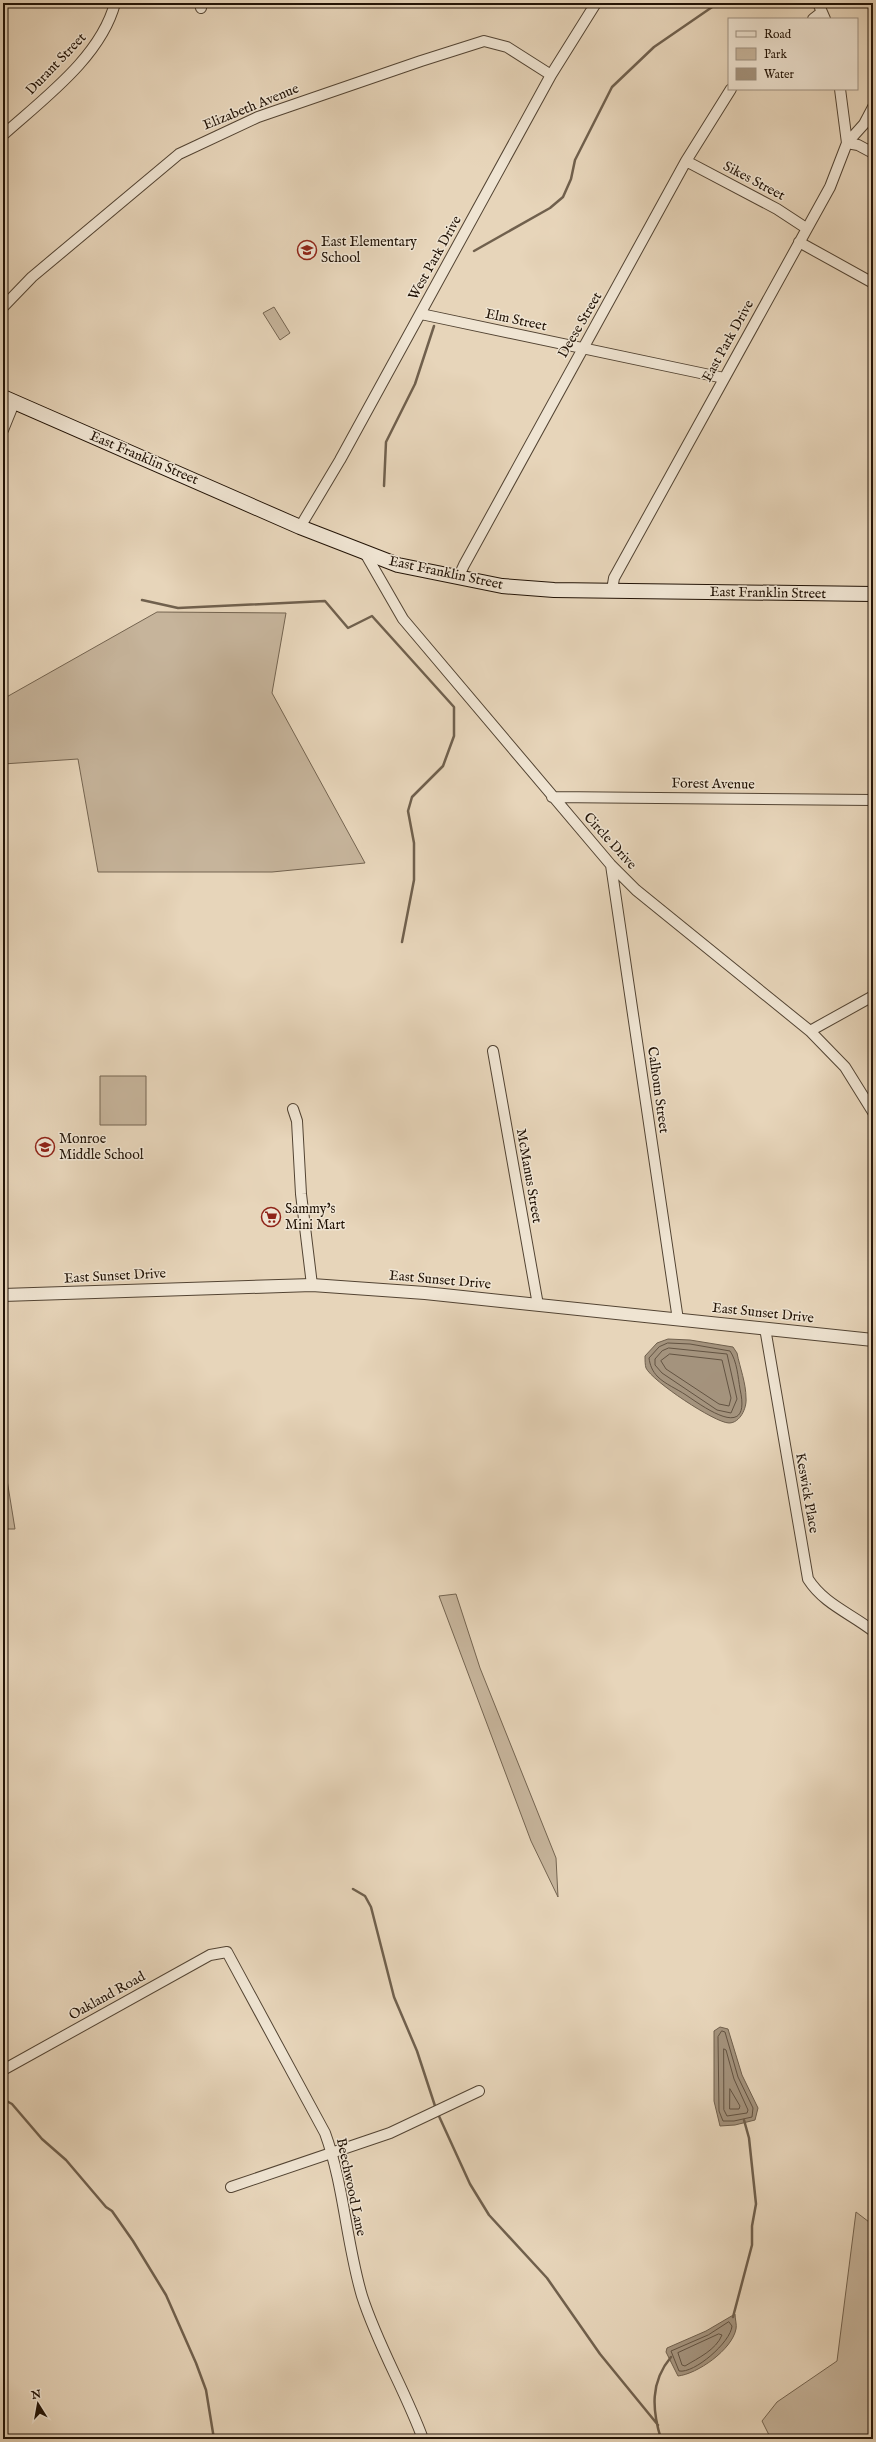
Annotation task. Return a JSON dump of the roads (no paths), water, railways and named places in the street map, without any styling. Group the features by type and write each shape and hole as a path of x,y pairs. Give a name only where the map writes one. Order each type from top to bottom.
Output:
{"main road":[{"name":"East Franklin Street","path":"8,400 300,527 398,565 502,586 554,590 873,594"}],"street":[{"name":"Durant Street","path":"3,135 57,86 91,51 104,33 115,3"},
{"name":"West Park Drive","path":"300,527 420,314 551,75 596,3"},
{"path":"814,18 822,11"},
{"name":"Elizabeth Avenue","path":"3,307 32,277 178,154 258,117 484,41 507,47 551,75"},
{"name":"Deese Street","path":"458,578 686,161 730,90"},
{"path":"840,90 847,143 858,145 873,153"},
{"name":"East Park Drive","path":"612,590 614,578 830,187 847,143 864,124 873,107"},
{"name":"Sikes Street","path":"686,161 777,209 806,228"},
{"path":"799,242 873,283"},
{"name":"Elm Street","path":"420,314 724,378"},
{"path":"3,430 8,400"},
{"name":"Circle Drive","path":"365,553 403,619 611,865 636,890 810,1031 845,1067 873,1112"},
{"name":"Forest Avenue","path":"552,797 873,800"},
{"name":"Calhoun Street","path":"611,865 678,1320"},
{"path":"810,1031 873,996"},
{"name":"McManus Street","path":"494,1051 538,1305"},
{"path":"292,1109 297,1121 301,1194 312,1284"},
{"name":"East Sunset Drive","path":"3,1295 312,1284 538,1305 873,1340"},
{"name":"Keswick Place","path":"765,1328 808,1579 828,1602 855,1617 873,1631"},
{"name":"Oakland Road","path":"3,2070 210,1955 219,1952 226,1952"},
{"name":"Beechwood Lane","path":"226,1952 325,2133 332,2152 346,2230 362,2296 381,2345 414,2415 422,2439"},
{"path":"231,2186 390,2133 479,2091"}],"water":[{"path":"668,1339 690,1340 733,1347 737,1353 746,1392 744,1410 739,1418 729,1423 711,1416 671,1391 651,1374 646,1368 645,1356 657,1343"},
{"path":"720,2027 728,2029 742,2075 758,2108 755,2120 735,2125 720,2126 714,2101 714,2031"},
{"path":"735,2314 736,2327 733,2337 721,2353 713,2360 695,2371 678,2376 666,2352 667,2348 706,2331"}],"waterway":[{"path":"474,251 550,208 563,197 571,179 575,160 612,87 654,47 718,3"},
{"path":"384,486 386,442 415,384 434,326"},
{"path":"142,600 178,608 325,601 348,628 372,616 454,707 454,736 443,766 412,797 408,811 414,843 414,880 402,942"},
{"path":"353,1889 365,1896 371,1907 394,1997 417,2051 436,2109"},
{"path":"3,2099 12,2104 42,2139 66,2160 106,2207 112,2211 133,2241 166,2295 196,2363 206,2390 214,2439"},
{"path":"438,2114 470,2184 489,2215 547,2278 600,2354 658,2425"},
{"path":"733,2317 752,2245 752,2226 756,2204 749,2138 744,2120"},
{"path":"661,2439 655,2407 656,2386 659,2376 671,2357"}],"place":[{"name":"East Elementary School","path":"307,250"},
{"name":"Monroe Middle School","path":"45,1147"},
{"name":"Sammy's Mini Mart","path":"271,1217"}]}
